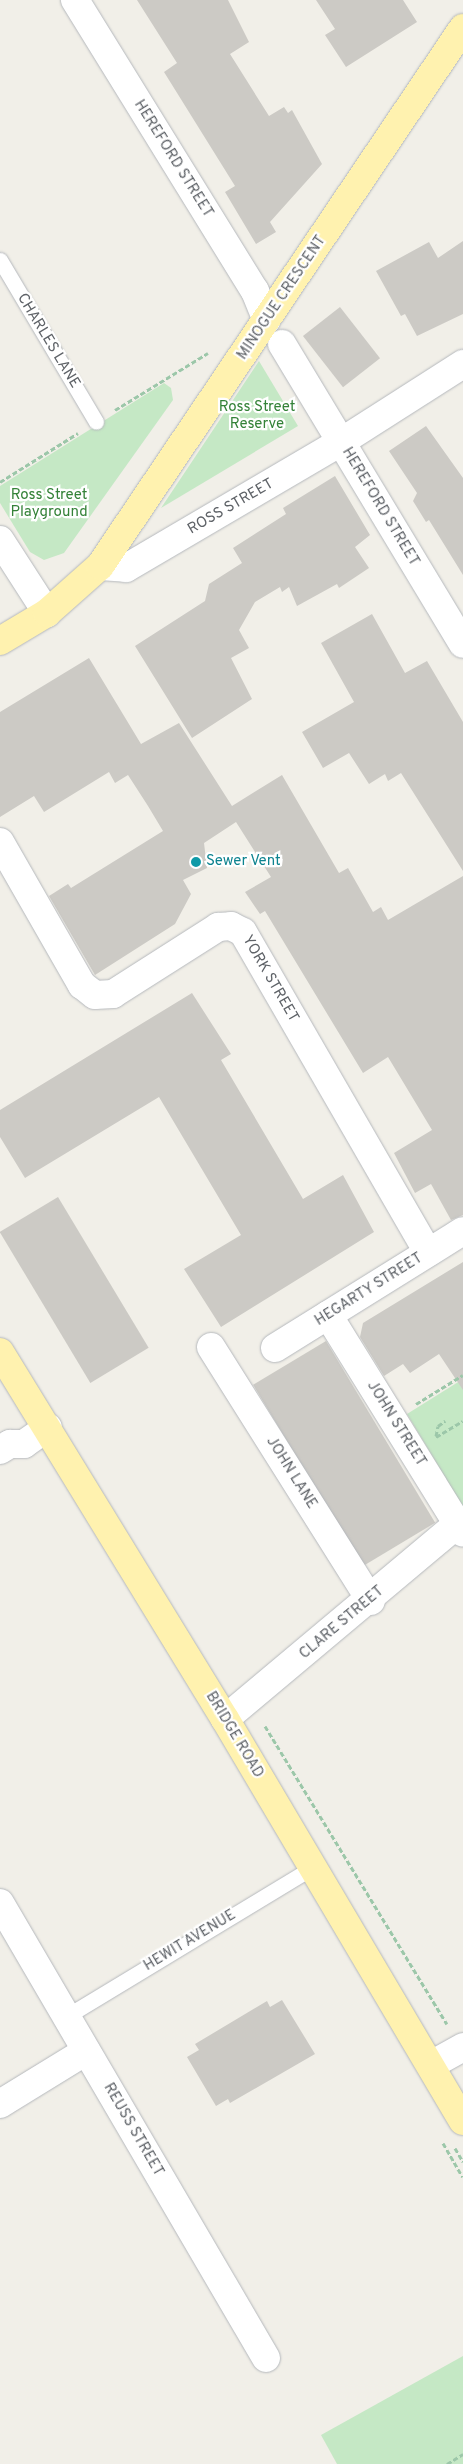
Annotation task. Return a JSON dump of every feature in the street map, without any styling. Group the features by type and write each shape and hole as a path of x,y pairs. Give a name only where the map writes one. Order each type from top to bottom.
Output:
{"main road":[{"name":"MINOGUE CRESCENT","path":"100,566 463,28"},
{"path":"0,641 47,613 100,566"},
{"name":"BRIDGE ROAD","path":"0,1352 48,1427 225,1720 463,2121"}],"street":[{"name":"HEREFORD STREET","path":"75,0 255,291 267,320"},
{"name":"HEREFORD STREET","path":"282,344 463,644"},
{"name":"ROSS STREET","path":"100,566 126,568 341,442 463,364"},
{"path":"0,540 47,613"},
{"name":"YORK STREET","path":"0,842 82,985 95,995 113,994 218,926 231,926 243,932 428,1253"},
{"name":"HEGARTY STREET","path":"275,1348 463,1231"},
{"name":"JOHN STREET","path":"328,1315 460,1528"},
{"name":"JOHN LANE","path":"211,1347 371,1601"},
{"path":"0,1450 10,1444 24,1444 48,1427"},
{"name":"CLARE STREET","path":"225,1720 460,1528"},
{"name":"REUSS STREET","path":"0,1903 266,2358"},
{"path":"431,2065 457,2038"},
{"path":"0,2104 86,2051"}],"lane":[{"name":"CHARLES LANE","path":"0,260 96,422"},
{"name":"HEWIT AVENUE","path":"67,2016 313,1867"}],"path":[{"path":"410,1407 463,1375"},
{"path":"436,1437 463,1421"},
{"path":"263,1722 457,2038"},
{"path":"447,2464 463,2454"}],"green space":[{"name":"Ross Street Reserve","path":"259,361 298,426 161,508"},
{"name":"Ross Street Playground","path":"164,383 171,388 173,400 64,553 44,560 30,552 0,503 0,486"},
{"path":"463,1379 463,1507 407,1414"},
{"path":"463,2356 463,2464 337,2464 321,2435"}],"building":[{"path":"137,0 228,0 249,42 230,54 269,116 284,107 288,113 292,110 322,164 270,222 276,232 256,244 225,192 235,186 164,72 177,63"},
{"path":"316,0 403,0 417,22 346,67 325,35 335,29"},
{"path":"463,241 463,314 417,336 405,314 401,316 376,271 429,242 438,258"},
{"path":"340,307 380,358 343,387 303,336"},
{"path":"426,426 463,478 463,575 429,520 426,522 413,501 417,493 389,451"},
{"path":"335,476 370,535 355,547 369,568 339,588 337,584 297,606 289,587 282,592 280,587 255,602 239,630 249,648 231,658 252,699 192,738 135,646 205,601 209,584 242,563 233,548 286,514 283,508"},
{"path":"372,614 405,673 427,661 463,722 463,871 401,773 388,781 385,774 369,784 349,753 323,768 302,732 354,702 321,643"},
{"path":"89,658 141,744 179,723 232,806 282,775 339,873 348,868 373,912 381,907 388,920 463,876 463,1215 451,1220 431,1184 415,1193 394,1153 432,1130 388,1057 363,1073 265,911 260,914 245,892 271,877 236,822 204,843 207,868 183,880 191,894 175,924 95,975 49,896 68,884 71,888 163,831 148,806 128,775 115,783 109,772 44,812 34,796 0,817 0,712"},
{"path":"192,993 231,1054 221,1060 303,1199 343,1175 374,1232 221,1327 184,1269 241,1235 159,1097 25,1178 0,1137 0,1110"},
{"path":"58,1197 149,1348 90,1383 0,1233"},
{"path":"463,1262 463,1390 439,1354 410,1373 403,1364 384,1376 360,1337 363,1323"},
{"path":"326,1341 435,1523 362,1566 253,1385"},
{"path":"282,2000 315,2054 230,2103 228,2099 216,2106 187,2057 199,2050 195,2044 267,2001 270,2007"}],"place":[{"name":"Sewer Vent","path":"196,862"}]}
